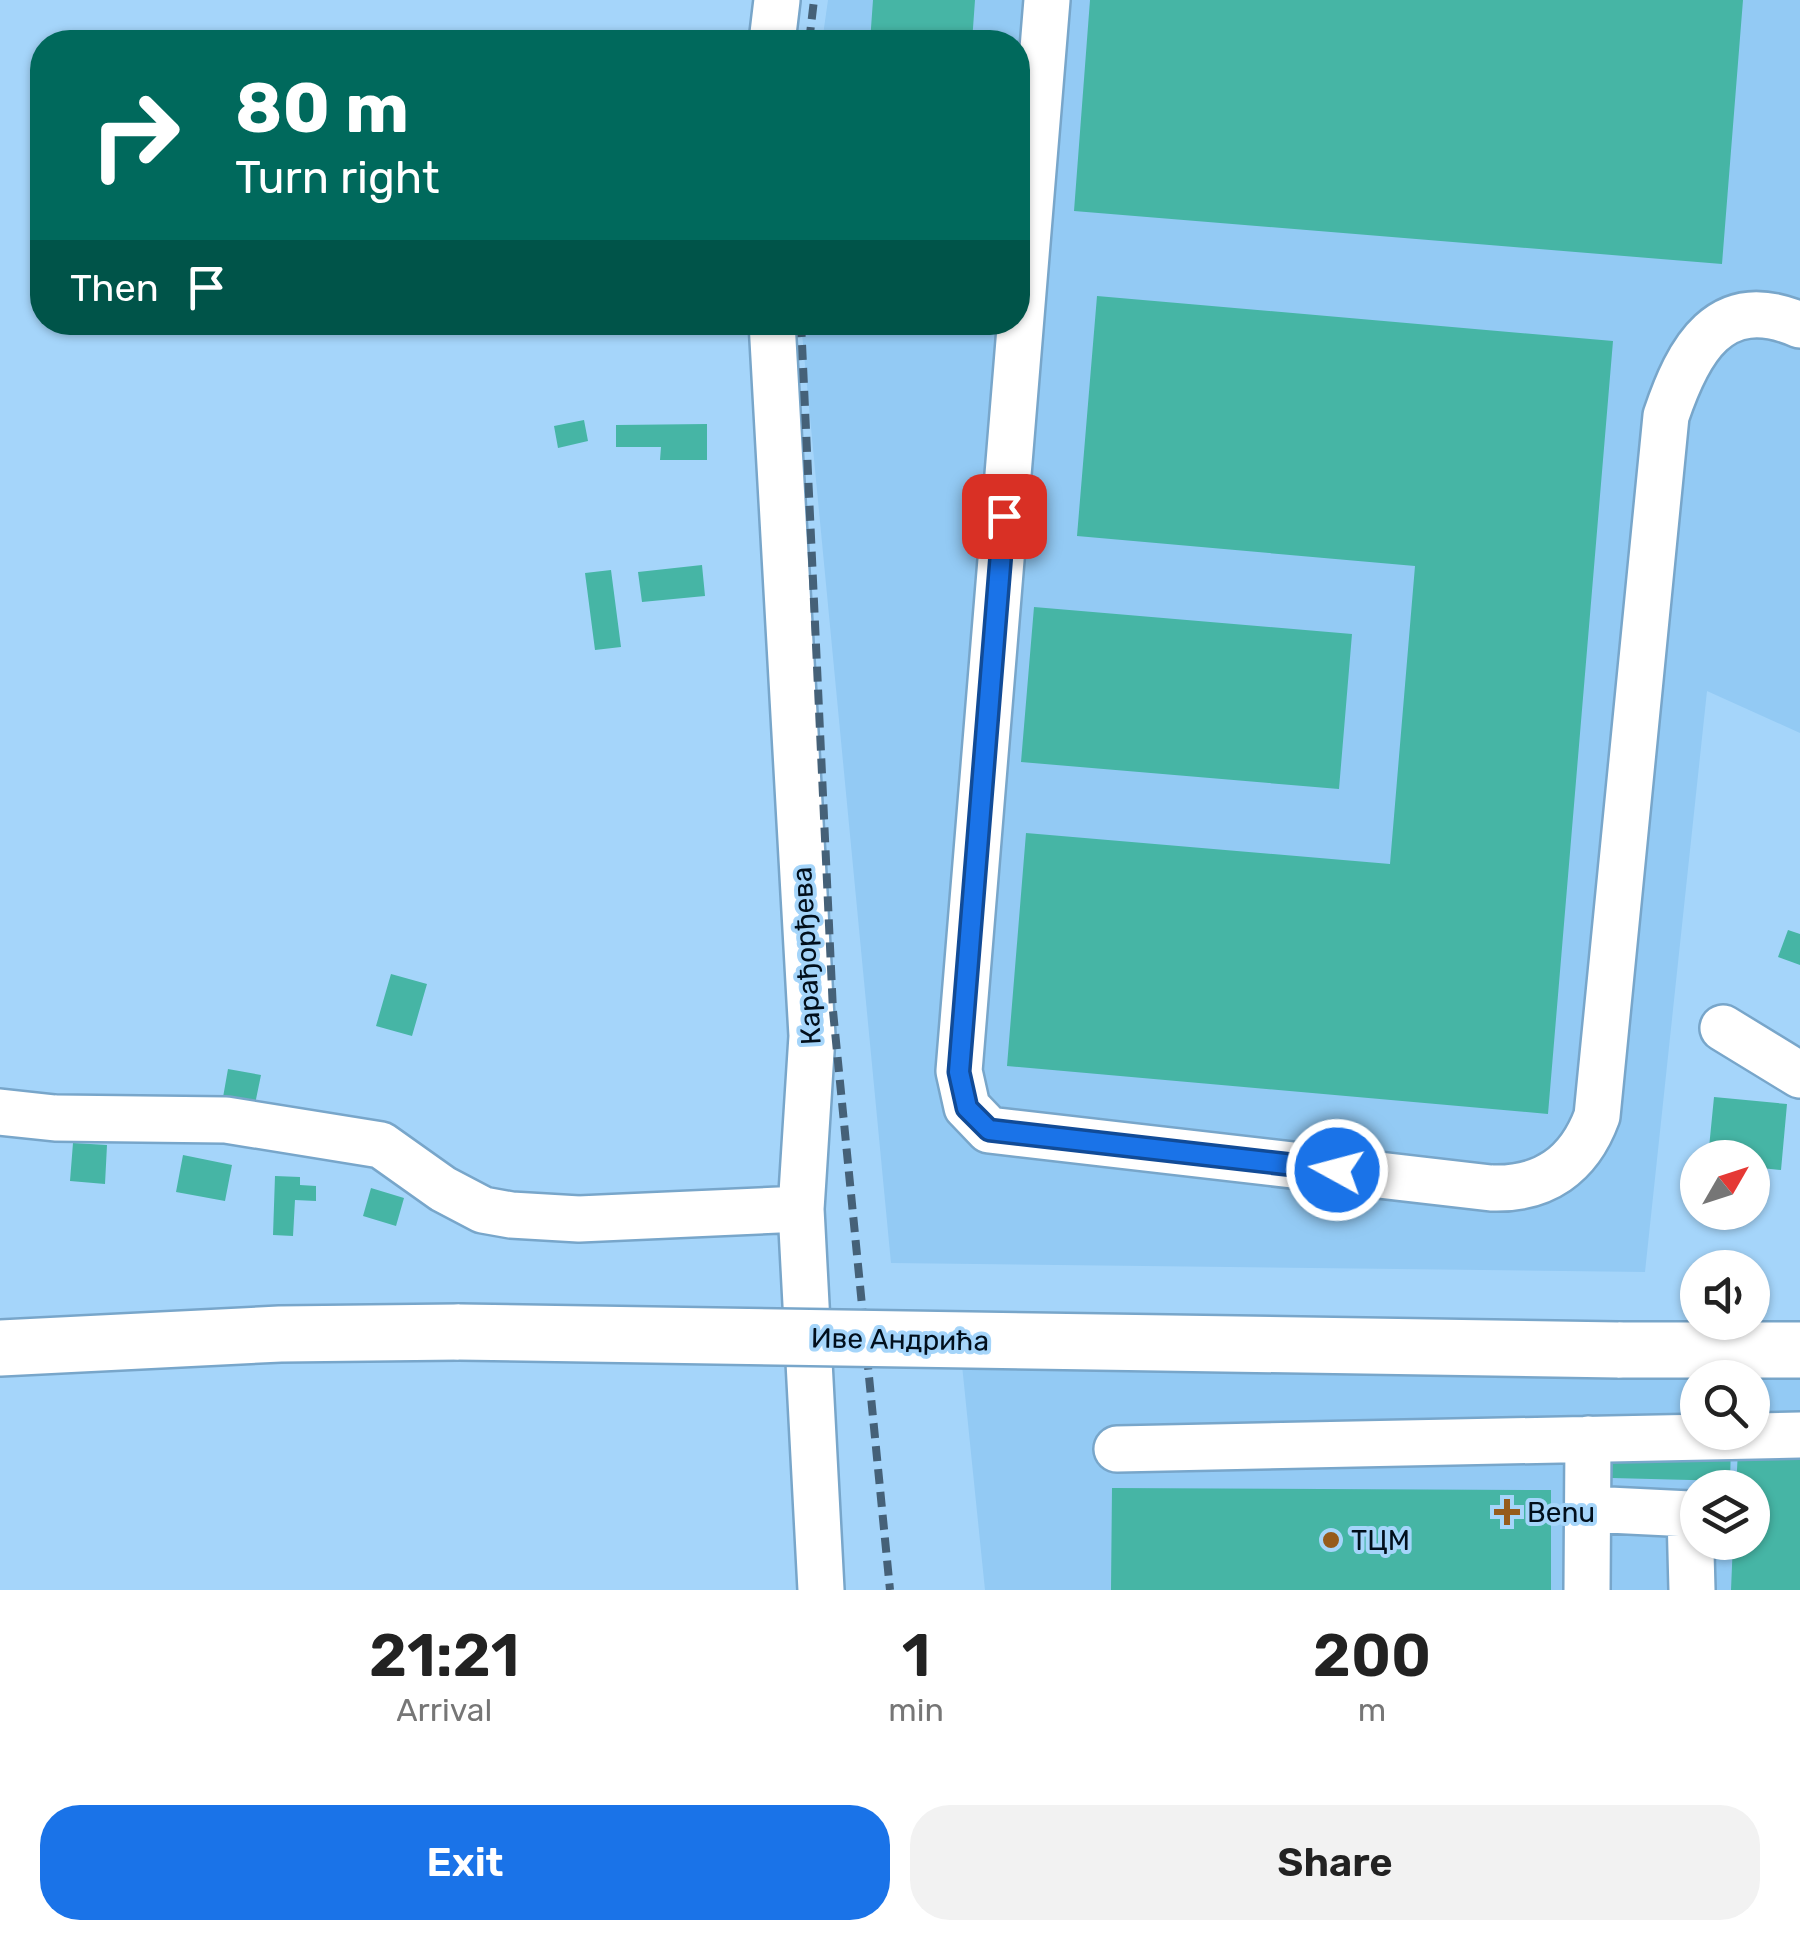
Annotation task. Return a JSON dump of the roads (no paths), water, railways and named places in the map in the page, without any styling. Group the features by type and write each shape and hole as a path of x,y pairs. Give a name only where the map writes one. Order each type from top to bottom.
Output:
{"main road":[{"name":"Иве Андрића","path":"0,1348 242,1336 459,1332 1800,1350"}],"street":[{"path":"773,30 776,0"},
{"path":"1030,207 1047,0"},
{"path":"1020,335 959,1072 967,1108 989,1130 1492,1188 1530,1186 1566,1167 1580,1152 1597,1116 1666,416 1683,366 1692,351 1718,326 1752,316 1800,326"},
{"name":"Карађорђева","path":"773,335 812,1036 801,1209 821,1590"},
{"path":"1723,1028 1800,1076"},
{"path":"0,1112 55,1118 226,1120 380,1145 443,1189 483,1210 511,1216 579,1219 801,1209"},
{"path":"1117,1449 1800,1435"},
{"path":"1588,1439 1588,1590"},
{"path":"1588,1508 1690,1514 1692,1590"}],"railway":[{"path":"810,30 814,0"},
{"path":"802,335 833,1011 890,1590"}],"place":[{"name":"Benu","path":"1507,1512"},
{"name":"ТЦМ","path":"1331,1540"}]}
